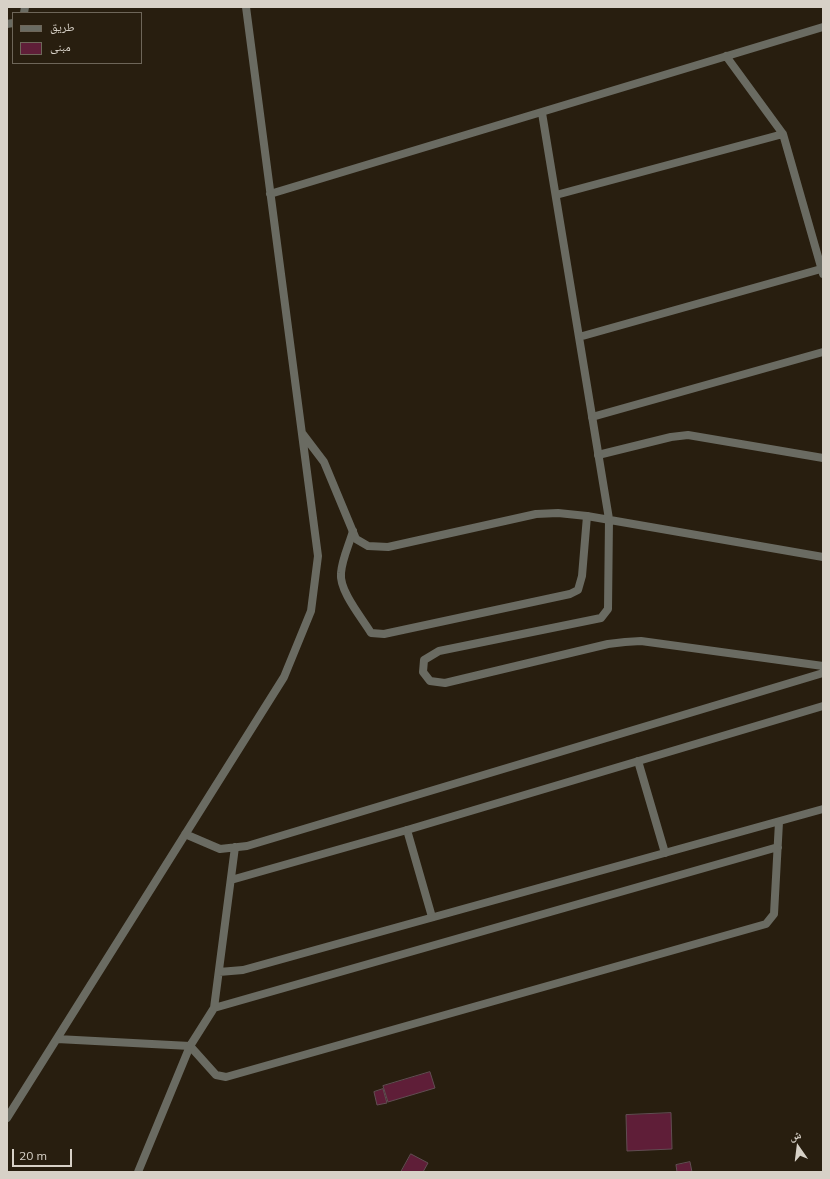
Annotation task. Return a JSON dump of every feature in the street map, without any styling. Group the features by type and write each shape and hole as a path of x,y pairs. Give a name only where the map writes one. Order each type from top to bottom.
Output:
{"street":[{"path":"7,1118 284,677 311,611 318,556 246,7"},
{"path":"270,194 823,27"},
{"path":"579,337 822,271 784,134 726,56"},
{"path":"542,112 609,519 608,609 601,618 439,652 424,660 423,672 430,681 445,683 608,644 641,641 823,666"},
{"path":"556,195 784,134"},
{"path":"592,417 823,352"},
{"path":"302,433 324,462 356,538 368,546 388,547 536,514 558,513 609,519 823,557"},
{"path":"598,455 671,437 688,435 823,458"},
{"path":"353,532 341,572 341,581 344,589 371,633 384,634 570,594 578,590 582,576 587,516"},
{"path":"185,834 220,849 247,846 823,673"},
{"path":"231,880 407,830 823,706"},
{"path":"638,761 665,853"},
{"path":"219,972 243,970 823,809"},
{"path":"57,1039 190,1046 216,1075 226,1077 766,924 774,914 779,822"},
{"path":"407,830 432,918"},
{"path":"138,1172 190,1046 214,1008 235,847"},
{"path":"214,1008 778,847"}],"building":[{"path":"430,1072 435,1088 388,1102 383,1086"},
{"path":"383,1089 387,1103 377,1105 374,1092"},
{"path":"671,1113 672,1149 627,1151 626,1115"},
{"path":"411,1154 428,1163 423,1172 401,1172"},
{"path":"690,1162 692,1172 677,1172 676,1165"}]}
